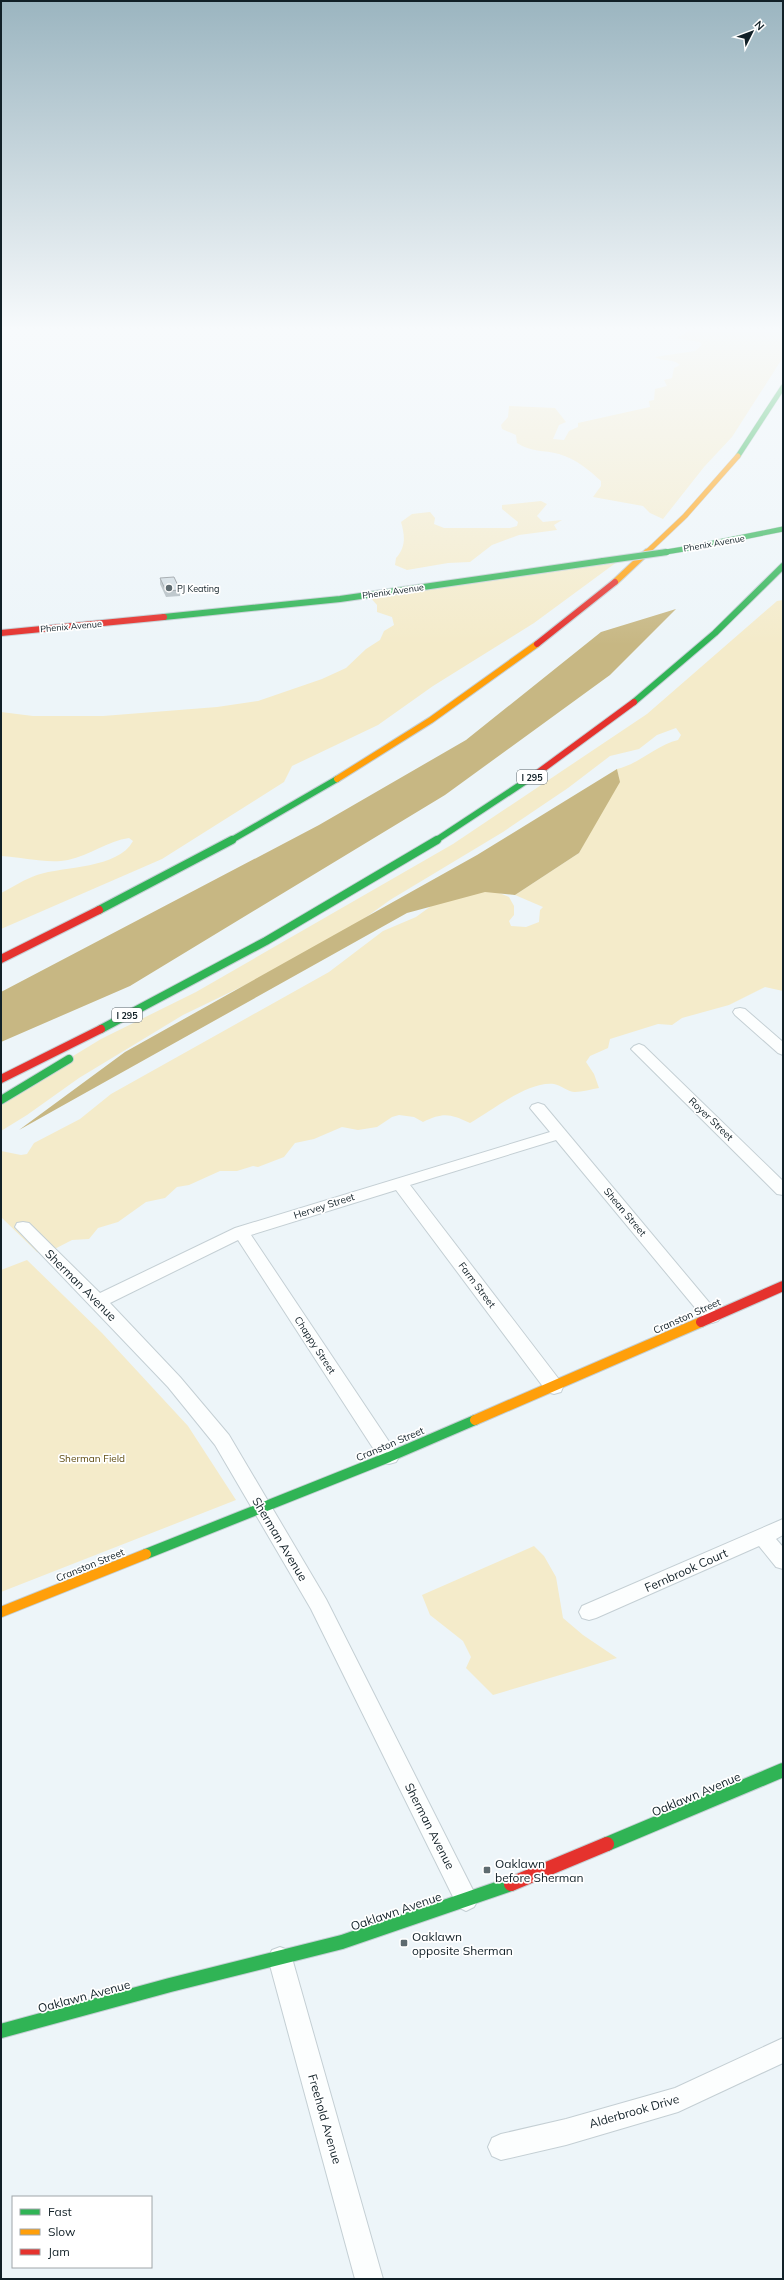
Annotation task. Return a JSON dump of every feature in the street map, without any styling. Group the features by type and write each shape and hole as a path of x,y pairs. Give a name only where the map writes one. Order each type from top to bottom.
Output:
{"main road":[{"path":"1,958 188,862 303,798 411,732 498,673 571,618 647,554 705,496 749,443 755,432"},
{"name":"Phenix Avenue","path":"1,633 340,599 684,549 783,529"},
{"name":"I 295","path":"1,1078 252,950 405,860 564,754 625,709 680,664 727,622 783,566"},
{"path":"43,927 188,862"},
{"path":"103,1039 184,995 252,950"},
{"path":"1,1100 76,1055"},
{"name":"Cranston Street","path":"1,1612 389,1457 783,1286"},
{"name":"Oaklawn Avenue","path":"1,2031 170,1985 342,1942 501,1888 594,1851 783,1770"}],"street":[{"path":"740,1012 783,1050"},
{"name":"Royer Street","path":"639,1049 783,1190"},
{"name":"Shean Street","path":"538,1108 712,1317"},
{"name":"Hervey Street","path":"98,1302 241,1232 399,1182 560,1134"},
{"name":"Farm Street","path":"399,1182 554,1386"},
{"name":"Sherman Avenue","path":"23,1227 98,1302 174,1382 222,1440 319,1606 466,1900"},
{"name":"Chappy Street","path":"241,1232 389,1457"},
{"name":"Fernbrook Court","path":"589,1612 783,1526"},
{"path":"762,1536 783,1561"},
{"name":"Freehold Avenue","path":"280,1958 369,2279"},
{"name":"Alderbrook Drive","path":"501,2147 566,2132 678,2100 783,2050"}],"green space":[{"path":"510,432 556,432 553,439 564,440 568,432 735,432 704,467 663,519 650,513 643,506 593,497 601,486 601,481 587,469 565,456 522,446 517,443 516,435"},
{"path":"541,501 547,504 537,516 543,522 562,520 554,525 557,530 519,535 492,545 470,562 448,563 407,570 395,565 396,558 402,550 404,541 401,522 412,514 430,512 435,518 434,524 444,528 510,528 517,526 518,522 502,509 502,505"},
{"path":"621,559 534,623 433,686 378,725 292,766 284,782 162,859 1,929 1,893 37,875 103,862 126,850 133,841 129,838 121,840 76,858 60,861 43,861 1,856 1,712 33,716 103,716 217,707 258,701 322,679 346,668 366,649 380,640 384,631 394,625 392,617 377,612 377,605 368,595"},
{"path":"783,600 783,991 765,987 729,1005 682,1018 672,1025 658,1024 610,1039 608,1048 590,1056 586,1062 594,1074 599,1088 575,1092 554,1084 544,1084 522,1092 470,1123 447,1115 423,1122 414,1117 399,1115 392,1117 377,1127 358,1130 342,1127 314,1139 295,1143 284,1157 258,1167 253,1166 237,1171 220,1171 189,1185 177,1187 165,1198 146,1202 118,1222 98,1228 89,1239 72,1240 43,1255 37,1252 1,1217 1,1151 21,1155 27,1154 34,1143 80,1119 111,1094 329,972 383,931 416,917 456,888 497,892 509,897 514,906 514,915 509,921 511,926 526,927 539,922 540,910 543,907 515,895 579,853 619,779 617,769 633,763 670,742 678,740 681,735 676,728 657,735 639,749 610,756 568,788 503,832 390,900 326,946 183,1015 79,1078 27,1115 1,1131 1,1100 101,1039 196,992 453,844 647,714 777,601"},
{"name":"Sherman Field","path":"27,1260 102,1333 188,1426 236,1500 1,1592 1,1270"},
{"path":"534,1546 544,1556 556,1577 563,1618 583,1635 617,1658 493,1695 466,1668 471,1657 463,1641 430,1615 422,1595"}],"shaded area":[{"path":"676,609 610,675 445,795 130,986 1,1042 1,992 319,825 466,740 601,632"},
{"path":"617,769 620,782 579,853 515,895 485,892 407,913 19,1130 125,1052 477,855"}],"building":[{"path":"174,577 180,590 166,591 160,578"}],"traffic: fast":[{"path":"738,456 755,432"},
{"path":"684,549 783,529"},
{"path":"603,561 684,549"},
{"path":"164,617 340,599 603,561"},
{"path":"634,702 715,633 783,566"},
{"path":"101,1029 212,971 321,910 428,846 532,777"},
{"path":"99,910 220,847 337,779"},
{"path":"1,1100 69,1059"},
{"path":"146,1554 389,1457 475,1420"},
{"path":"607,1844 783,1770"},
{"path":"1,2031 170,1985 342,1942 511,1884"}],"traffic: slow":[{"path":"615,582 685,516 738,456"},
{"path":"337,779 431,720 537,644"},
{"path":"475,1420 701,1322"},
{"path":"1,1612 146,1554"}],"traffic: jam":[{"path":"537,644 615,582"},
{"path":"1,633 164,617"},
{"path":"532,777 634,702"},
{"path":"1,959 99,910"},
{"path":"1,1079 101,1029"},
{"path":"701,1322 783,1286"},
{"path":"511,1884 607,1844"}],"place":[{"name":"PJ Keating","path":"169,588"},
{"name":"Oaklawn before Sherman","path":"487,1870"},
{"name":"Oaklawn opposite Sherman","path":"404,1943"}]}
